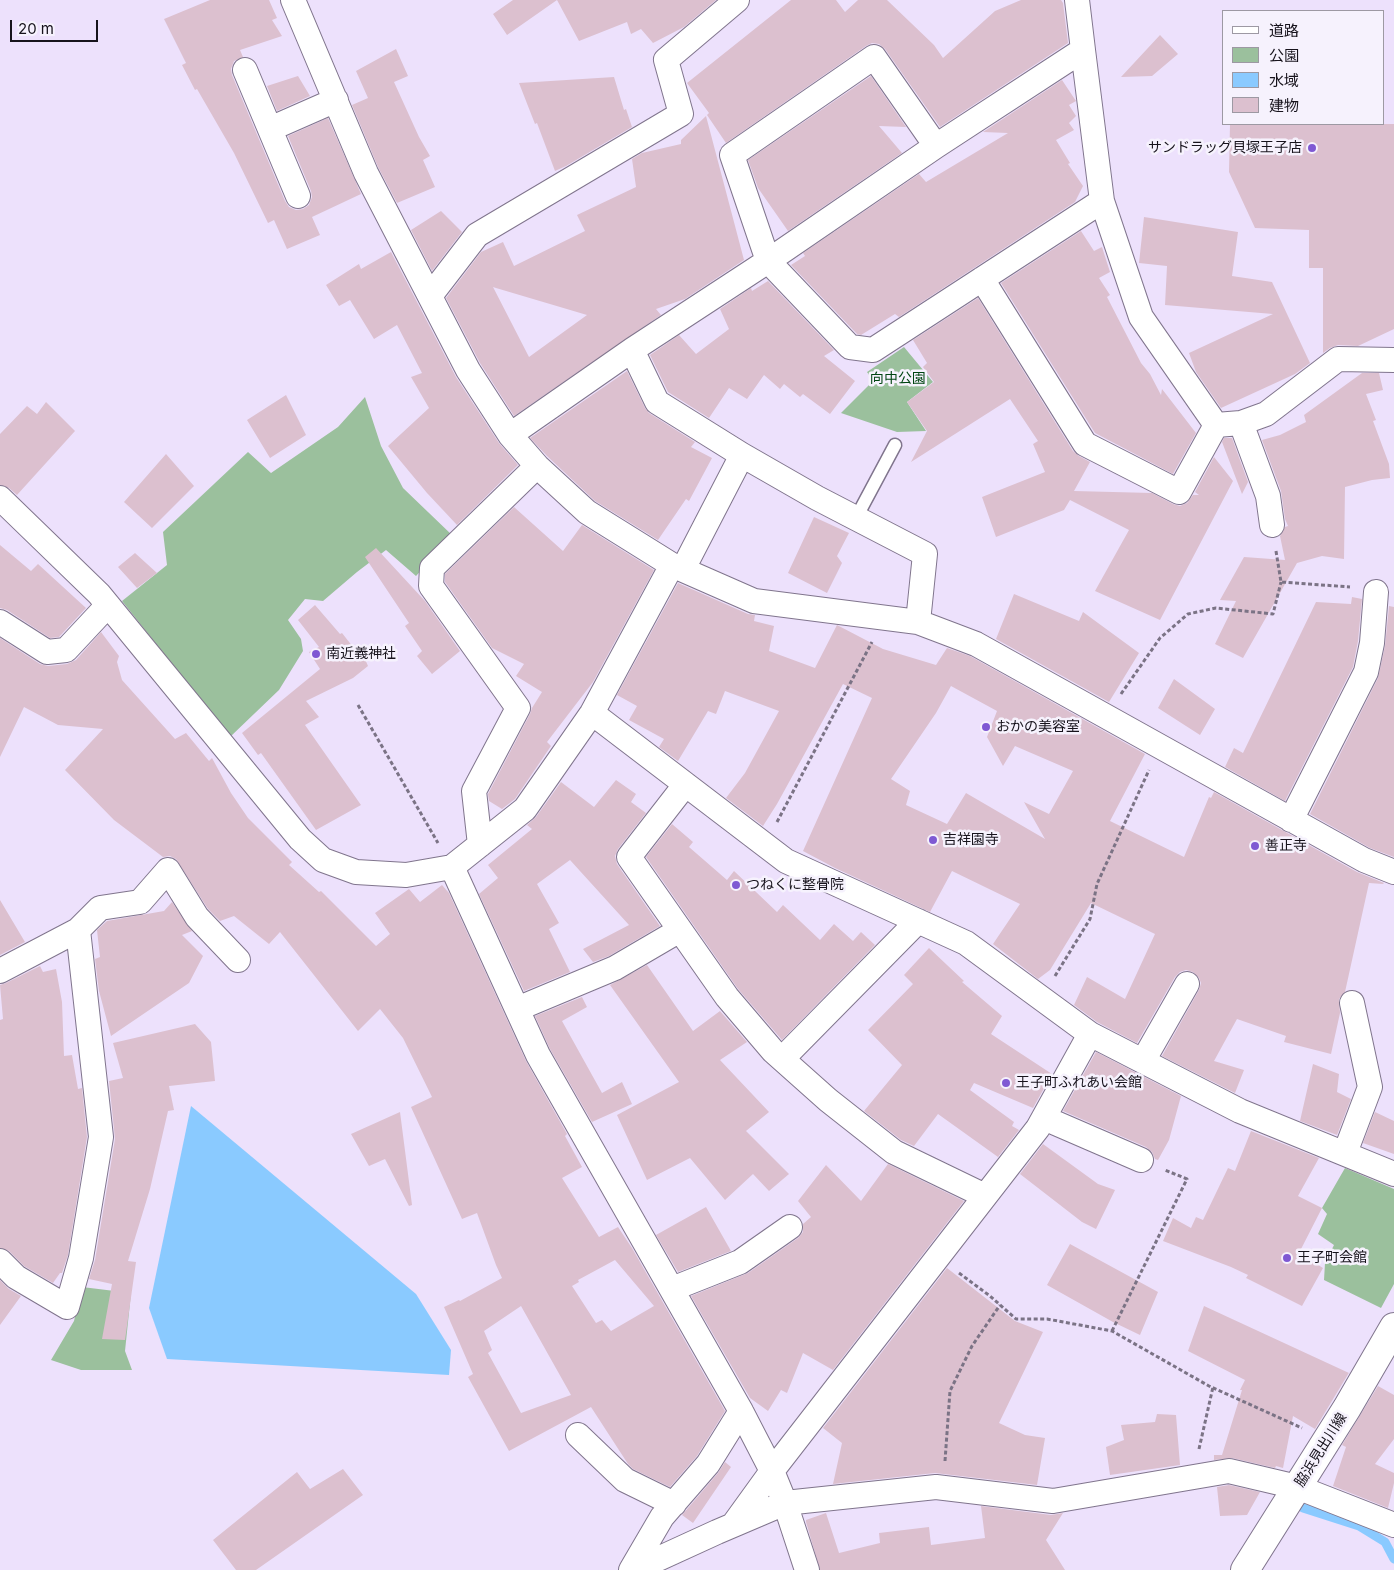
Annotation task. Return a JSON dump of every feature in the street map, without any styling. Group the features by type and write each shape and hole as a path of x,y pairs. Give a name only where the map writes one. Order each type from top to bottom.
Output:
{"street":[{"path":"293,0 366,173 468,370 510,435 538,466 587,512 677,567 754,601 918,622 976,644 1364,860 1394,872"},
{"path":"430,296 477,235 681,114 666,60 737,0"},
{"path":"1077,0 1102,201 1142,317 1216,425"},
{"path":"510,435 632,350 1083,50"},
{"path":"936,146 874,57 732,155 768,261 850,347 873,350 1102,201"},
{"path":"245,70 298,196"},
{"path":"270,129 336,100"},
{"path":"982,279 1085,444 1179,492 1216,425"},
{"path":"632,350 657,402 742,455 817,498 925,554 918,622"},
{"path":"1216,425 1241,423 1266,414 1338,359 1394,360"},
{"path":"1241,423 1268,496 1272,525"},
{"path":"0,498 99,594 300,840 323,860 356,872 406,875 452,867 526,809 592,713 742,455"},
{"path":"480,845 474,791 518,708 431,586 432,568 538,466"},
{"path":"1291,820 1366,672 1372,643 1376,592"},
{"path":"0,622 48,652 66,650 108,605"},
{"path":"592,713 786,861 966,943 1090,1034 1142,1061 1240,1110 1394,1174"},
{"path":"685,784 629,857 727,997 773,1051 828,1100 894,1152 985,1196"},
{"path":"452,867 538,1055 741,1411 772,1471 785,1503 807,1570"},
{"path":"0,971 78,930 100,908 140,902 168,870 197,917 238,960"},
{"path":"782,1059 918,921"},
{"path":"0,1261 16,1277 67,1307 81,1258 101,1137 78,930"},
{"path":"517,1009 615,968 680,930"},
{"path":"1142,1061 1187,984"},
{"path":"1344,1153 1370,1086 1352,1003"},
{"path":"734,1525 772,1471 1038,1128 1090,1034"},
{"path":"1044,1118 1141,1160"},
{"path":"672,1289 740,1262 790,1227"},
{"name":"脇浜見出川線","path":"1245,1570 1327,1441 1394,1327"},
{"path":"633,1570 662,1517 708,1464 741,1411"},
{"path":"578,1435 625,1480 674,1504"},
{"path":"633,1570 785,1503 936,1487 1053,1501 1229,1471 1298,1487 1394,1525"}],"lane":[{"path":"856,518 895,445"}],"path":[{"path":"1106,716 1160,638 1188,614 1216,608 1273,614 1281,582 1272,525"},
{"path":"1281,582 1359,587 1376,592"},
{"path":"765,845 878,631 881,617"},
{"path":"358,705 452,867"},
{"path":"1041,998 1090,920 1096,884 1159,746"},
{"path":"1112,1331 1187,1179 1141,1160"},
{"path":"938,1257 1016,1319 1047,1319 1112,1331 1213,1387 1327,1441"},
{"path":"944,1488 945,1439 950,1391 972,1346 1000,1305"},
{"path":"1206,1475 1197,1456 1213,1387"}],"green space":[{"name":"向中公園","path":"904,347 933,382 907,402 926,431 897,432 841,413 873,381 867,372"},
{"path":"365,397 381,446 403,488 453,536 416,576 386,550 323,601 305,599 288,620 301,639 303,651 279,690 230,737 122,601 167,565 163,532 248,452 271,473 338,427"},
{"path":"1345,1168 1394,1189 1394,1284 1381,1308 1324,1280 1325,1263 1334,1245 1318,1234 1327,1214 1322,1208"},
{"path":"82,1287 131,1293 125,1351 132,1370 81,1370 51,1360 74,1321"}],"water":[{"path":"191,1106 416,1294 451,1350 449,1375 167,1359 149,1308"}],"building":[{"path":"210,0 269,0 277,18 272,20 282,36 240,50 243,57 234,61 231,69 289,207 296,210 303,209 309,205 312,197 288,136 328,118 361,194 312,217 320,235 287,249 274,220 268,223 234,153 197,89 195,90 182,65 186,63 164,19"},
{"path":"513,0 557,0 507,35 493,14"},
{"path":"557,0 716,0 684,27 653,43 641,29 631,34 627,22 579,41"},
{"path":"791,0 836,0 845,12 858,0 887,0 934,45 943,58 995,11 1021,0 1061,0 1068,43 940,127 885,49 879,44 872,43 726,143 707,115 709,113 687,83"},
{"path":"1160,35 1178,54 1152,76 1121,77"},
{"path":"396,49 408,76 394,82 419,137 430,156 423,160 435,187 397,203 378,167 352,105 368,98 356,71"},
{"path":"298,76 310,96 277,111 267,86"},
{"path":"871,76 906,127 879,126 902,153 788,231 758,188 748,160"},
{"path":"614,77 624,110 626,109 632,127 555,171 537,123 535,124 519,83"},
{"path":"1062,80 1076,101 1069,105 1076,116 1069,123 1074,130 1056,140 1070,163 1068,164 1083,186 1075,202 899,317 895,314 861,335 857,334 791,265 805,256 803,253 919,174 926,182 1008,133 983,132"},
{"path":"706,116 744,260 685,299 656,309 661,315 514,416 480,363 446,298 481,252 503,242 514,266 585,231 577,215 636,187 632,159 642,153 681,144 681,140","holes":["493,287 587,315 529,357"]},
{"name":"サンドラッグ貝塚王子店","path":"1394,124 1394,329 1358,346 1338,345 1323,353 1323,268 1309,268 1309,230 1255,228 1229,172 1230,125"},
{"path":"441,211 462,232 432,271 411,230"},
{"path":"1144,217 1238,232 1232,276 1272,282 1310,363 1295,374 1221,408 1196,372 1189,353 1273,314 1165,305 1167,266 1139,263"},
{"path":"1081,231 1094,251 1102,247 1110,272 1099,278 1110,295 1107,297 1141,363 1150,374 1161,395 1162,389 1196,433 1173,474 1095,433 1001,283"},
{"path":"391,252 456,377 499,443 518,465 457,525 427,493 388,446 429,408 411,377 422,373 397,325 374,339 350,300 339,306 326,285 359,264 361,269"},
{"path":"768,281 834,350 824,356 855,381 830,414 803,394 800,397 784,384 780,389 764,375 747,399 729,388 709,418 668,392 650,355 679,335 696,354 729,329 720,309 751,288 752,291"},
{"path":"978,298 1073,451 1090,462 1074,491 1152,493 1180,506 1187,503 1193,495 1199,495 1195,492 1214,457 1233,481 1160,620 1095,591 1129,530 1070,500 1064,510 996,537 982,497 1045,472 1033,444 1038,441 1010,399 911,462 927,431 907,402 934,382 923,367 927,363 913,340"},
{"path":"627,371 649,413 695,442 691,447 712,458 689,501 686,499 658,540 595,501 530,438"},
{"path":"1362,373 1379,373 1383,390 1366,394 1376,420 1373,421 1389,464 1390,478 1372,480 1345,487 1344,559 1322,556 1297,563 1243,658 1215,644 1236,601 1220,600 1244,557 1285,560 1280,536 1285,527 1288,526 1285,519 1281,491 1262,440 1280,435 1306,422 1304,415"},
{"path":"286,395 306,435 270,458 247,420"},
{"path":"46,402 75,431 17,495 9,488 0,485 0,434 27,406 37,414"},
{"path":"1224,438 1232,438 1248,482 1242,494 1222,442"},
{"path":"166,454 194,486 152,528 124,502"},
{"path":"514,507 563,551 582,525 654,570 593,682 547,742 551,746 515,799 502,809 489,801 488,794 542,692 516,676 524,664 492,648 445,582 445,574"},
{"path":"814,517 849,533 837,556 842,563 827,593 788,573"},
{"path":"0,545 31,571 38,564 86,608 59,637 50,638 7,610 0,608"},
{"path":"376,548 425,601 460,651 432,674 417,656 422,651 405,626 409,623 365,557"},
{"path":"135,553 157,573 137,588 118,567"},
{"path":"678,583 748,614 755,615 754,621 774,626 769,651 815,668 837,625 883,649 936,665 947,648 970,656 1145,754 1110,821 1184,857 1209,797 1211,798 1214,792 1357,872 1384,883 1369,883 1345,992 1339,999 1340,1013 1331,1054 1284,1042 1286,1036 1237,1019 1214,1061 1244,1070 1235,1093 1162,1056 1199,990 1201,983 1193,972 1186,970 1180,972 1175,977 1137,1043 1097,1022 1074,1005 1087,977 1125,999 1155,934 1091,903 1050,970 1038,979 993,944 1020,904 952,871 930,912 803,851 872,698 843,684 763,826 726,798 745,773 779,711 725,691 716,714 708,711 678,761 659,747 664,739 629,720 637,706 617,695","holes":["951,686 997,711 987,737 1003,766 1015,746 1073,771 1049,814 1024,802 1045,839 966,793 947,824 906,805 910,791 891,779 936,713"]},
{"path":"1014,594 1079,621 1083,612 1139,653 1109,702 996,639"},
{"path":"1352,597 1362,599 1358,641 1353,667 1285,801 1225,767 1234,748 1243,753 1316,602 1351,604"},
{"path":"315,605 353,647 359,645 368,666 353,678 306,701 319,717 305,725 361,805 316,830 261,753 258,755 242,733 320,669 309,652 319,647 298,620"},
{"path":"1389,606 1394,607 1394,857 1370,848 1310,814 1378,678 1385,646"},
{"path":"101,632 119,656 117,662 122,680 175,739 186,733 209,761 212,758 231,793 248,818 292,862 289,865 319,892 321,891 376,946 390,934 375,913 409,889 420,902 442,885 449,893 526,1061 567,1134 565,1136 582,1167 562,1178 599,1237 618,1227 632,1248 725,1411 697,1456 670,1487 633,1469 628,1464 591,1407 509,1451 468,1377 473,1374 444,1307 460,1301 502,1278 477,1213 462,1219 411,1107 432,1097 403,1038 380,1009 358,1031 280,932 269,944 234,916 220,921 208,909 176,859 170,856 163,857 114,820 65,770 103,729 58,725 24,707 0,757 0,638 40,664 48,666 67,664 76,660","holes":["615,1260 654,1306 611,1331 602,1320 596,1323 572,1286 579,1282 578,1280","521,1306 571,1395 521,1413 488,1353 492,1350 484,1331"]},
{"path":"1174,679 1215,709 1200,735 1158,708"},
{"path":"616,780 636,794 631,802 646,813 618,849 615,856 617,864 660,926 609,956 593,962 583,949 629,925 570,860 537,884 559,923 549,929 570,972 524,991 479,894 498,878 488,865 532,829 527,825 536,817 561,782 594,807"},
{"path":"672,824 693,842 689,847 727,880 734,871 777,912 783,905 820,940 834,924 853,941 861,932 875,945 782,1040 738,989 646,857"},
{"path":"0,900 25,942 0,955"},
{"path":"172,902 192,931 182,935 203,956 189,983 111,1036 99,991 95,959 100,957 97,930 107,921 164,911"},
{"path":"929,948 964,981 962,982 1002,1016 991,1034 1052,1074 1033,1108 974,1083 970,1090 1014,1122 1012,1126 1019,1130 998,1157 938,1114 914,1146 901,1140 864,1111 902,1065 868,1030 913,984 904,975"},
{"path":"647,965 693,1031 720,1011 747,1042 720,1060 769,1112 746,1131 789,1174 769,1191 753,1174 725,1200 690,1158 647,1180 617,1115 679,1082 610,985"},
{"path":"40,966 43,972 56,969 62,1002 64,1056 72,1055 78,1089 82,1088 87,1137 68,1255 62,1273 53,1283 24,1266 9,1251 0,1248 0,1020 3,1019 0,985"},
{"path":"582,997 587,1007 562,1021 602,1093 622,1082 632,1104 592,1122 550,1049 535,1016"},
{"path":"195,1024 211,1042 215,1081 169,1086 174,1110 168,1111 150,1189 128,1261 136,1262 125,1340 102,1339 112,1284 89,1279 95,1260 115,1139 109,1081 123,1078 113,1043"},
{"path":"1096,1052 1181,1096 1169,1140 1158,1160 1155,1159 1152,1152 1146,1147 1063,1111"},
{"path":"1313,1064 1339,1074 1337,1092 1351,1099 1337,1135 1300,1121"},
{"path":"400,1112 412,1205 409,1206 385,1159 369,1166 351,1134"},
{"path":"1375,1112 1394,1121 1394,1154 1363,1143"},
{"path":"1251,1131 1319,1158 1298,1196 1322,1208 1299,1253 1323,1268 1302,1306 1246,1278 1248,1275 1231,1267 1163,1241 1173,1218 1191,1228 1196,1217 1203,1220 1228,1168 1235,1171"},
{"path":"1043,1144 1098,1184 1115,1190 1096,1229 1082,1222 1020,1174"},
{"path":"888,1164 964,1201 833,1370 803,1353 787,1393 781,1390 768,1411 750,1398 691,1296 748,1273 798,1238 803,1232 803,1224 811,1217 798,1201 826,1165 861,1201"},
{"path":"706,1207 731,1251 678,1272 656,1235"},
{"path":"1070,1244 1158,1292 1140,1335 1047,1285"},
{"path":"947,1268 1015,1321 1043,1332 999,1423 1025,1435 1045,1438 1037,1485 935,1473 833,1484 842,1443 823,1428"},
{"path":"0,1280 9,1289 21,1296 0,1325"},
{"path":"1204,1306 1349,1373 1315,1429 1293,1416 1283,1468 1276,1466 1275,1468 1232,1458 1214,1460 1214,1455 1222,1455 1242,1390 1240,1390 1245,1380 1188,1351"},
{"path":"1378,1386 1394,1395 1394,1439 1375,1464 1394,1473 1394,1483 1388,1508 1333,1486 1346,1447 1342,1445"},
{"path":"1157,1414 1176,1415 1180,1465 1110,1475 1106,1447 1124,1440 1121,1425 1155,1422"},
{"path":"725,1462 731,1467 693,1523 682,1515"},
{"path":"343,1469 363,1495 256,1570 236,1570 213,1540 297,1472 310,1489"},
{"path":"1229,1485 1260,1492 1247,1515 1220,1516 1217,1487"},
{"path":"981,1506 1051,1515 1063,1513 1046,1540 1065,1570 820,1570 806,1522 806,1520 826,1513 839,1553 880,1543 879,1533 929,1527 931,1545 985,1538"}],"waterway":[{"path":"1303,1508 1359,1526 1385,1542 1394,1559"}],"place":[{"name":"サンドラッグ貝塚王子店","path":"1312,148"},
{"name":"南近義神社","path":"316,654"},
{"name":"おかの美容室","path":"986,727"},
{"name":"吉祥園寺","path":"933,840"},
{"name":"善正寺","path":"1255,846"},
{"name":"つねくに整骨院","path":"736,885"},
{"name":"王子町ふれあい会館","path":"1006,1083"},
{"name":"王子町会館","path":"1287,1258"}]}
